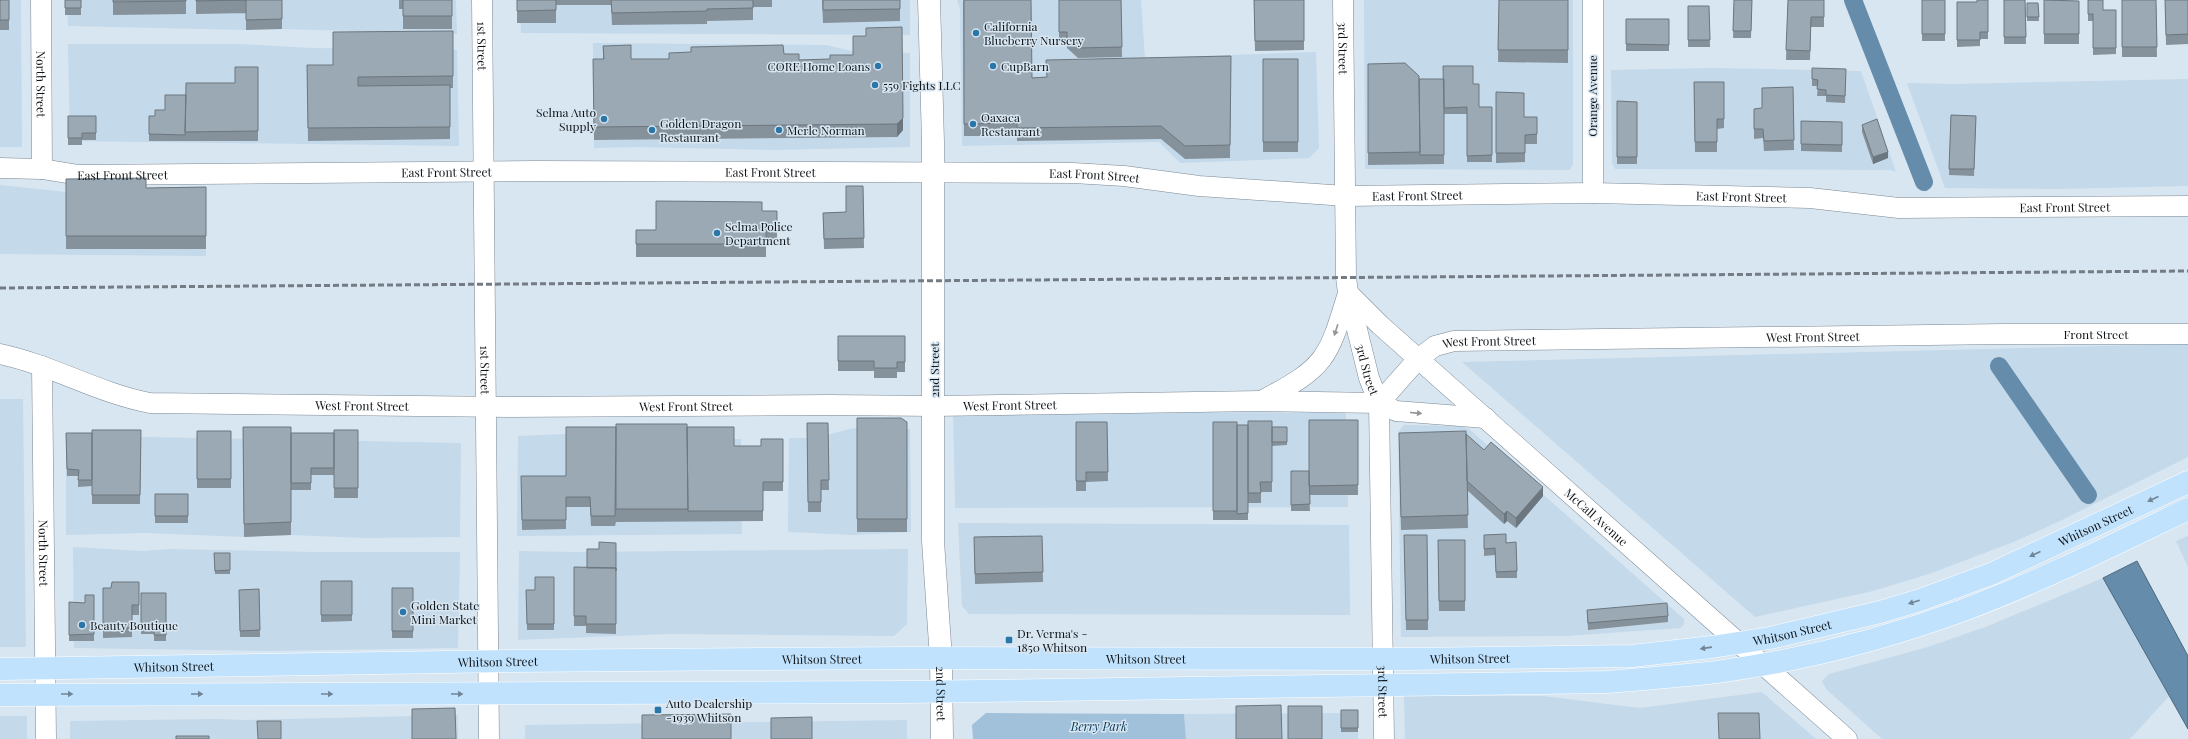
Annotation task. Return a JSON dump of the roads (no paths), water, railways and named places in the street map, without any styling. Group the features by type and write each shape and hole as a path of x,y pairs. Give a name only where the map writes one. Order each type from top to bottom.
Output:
{"main road":[{"name":"2nd Street","path":"929,0 934,173 933,541 941,659 942,739"},
{"name":"Whitson Street","path":"0,669 487,662 1632,656 1741,643 1786,635 1880,612 1956,588 2034,555 2188,482"},
{"name":"Whitson Street","path":"0,694 488,694 1582,684 1696,674 1764,664 1883,636 1961,611 2054,572 2188,509"}],"street":[{"name":"North Street","path":"41,0 42,169"},
{"name":"1st Street","path":"482,0 487,662 489,739"},
{"name":"3rd Street","path":"1343,0 1346,196 1345,240 1348,293 1369,378 1379,403 1384,658 1384,739"},
{"name":"Orange Avenue","path":"1593,0 1593,193"},
{"name":"East Front Street","path":"0,168 42,169 79,175 483,171 1096,174 1199,186 1346,196 1593,193 1810,198 1899,208 2188,206"},
{"name":"McCall Avenue","path":"1348,293 1359,306 1418,359 1741,643 1847,739"},
{"path":"1261,401 1309,374 1320,363 1333,341 1348,293"},
{"name":"West Front Street","path":"0,354 42,366 107,392 150,403 485,406 934,406 1261,401 1379,403 1418,359 1435,346 1454,341 2004,334"},
{"name":"Front Street","path":"2004,334 2188,334"},
{"name":"North Street","path":"42,366 46,739"},
{"path":"1379,403 1396,411 1486,418"}],"waterway":[{"path":"1853,0 1924,182"},
{"path":"1999,366 2088,495"}],"railway":[{"path":"0,288 2188,271"}],"place":[{"name":"California Blueberry Nursery","path":"976,33"},
{"name":"CORE Home Loans","path":"878,66"},
{"name":"CupBarn","path":"993,66"},
{"name":"559 Fights LLC","path":"875,85"},
{"name":"Selma Auto Supply","path":"604,119"},
{"name":"Oaxaca Restaurant","path":"973,124"},
{"name":"Golden Dragon Restaurant","path":"652,130"},
{"name":"Merle Norman","path":"779,130"},
{"name":"Selma Police Department","path":"717,233"},
{"name":"Golden State Mini Market","path":"403,612"},
{"name":"Beauty Boutique","path":"82,625"},
{"name":"Dr. Verma's - 1850 Whitson","path":"1009,640"},
{"name":"Auto Dealership -1939 Whitson","path":"658,710"}],"park label":[{"name":"Berry Park","path":"1099,726"}]}
